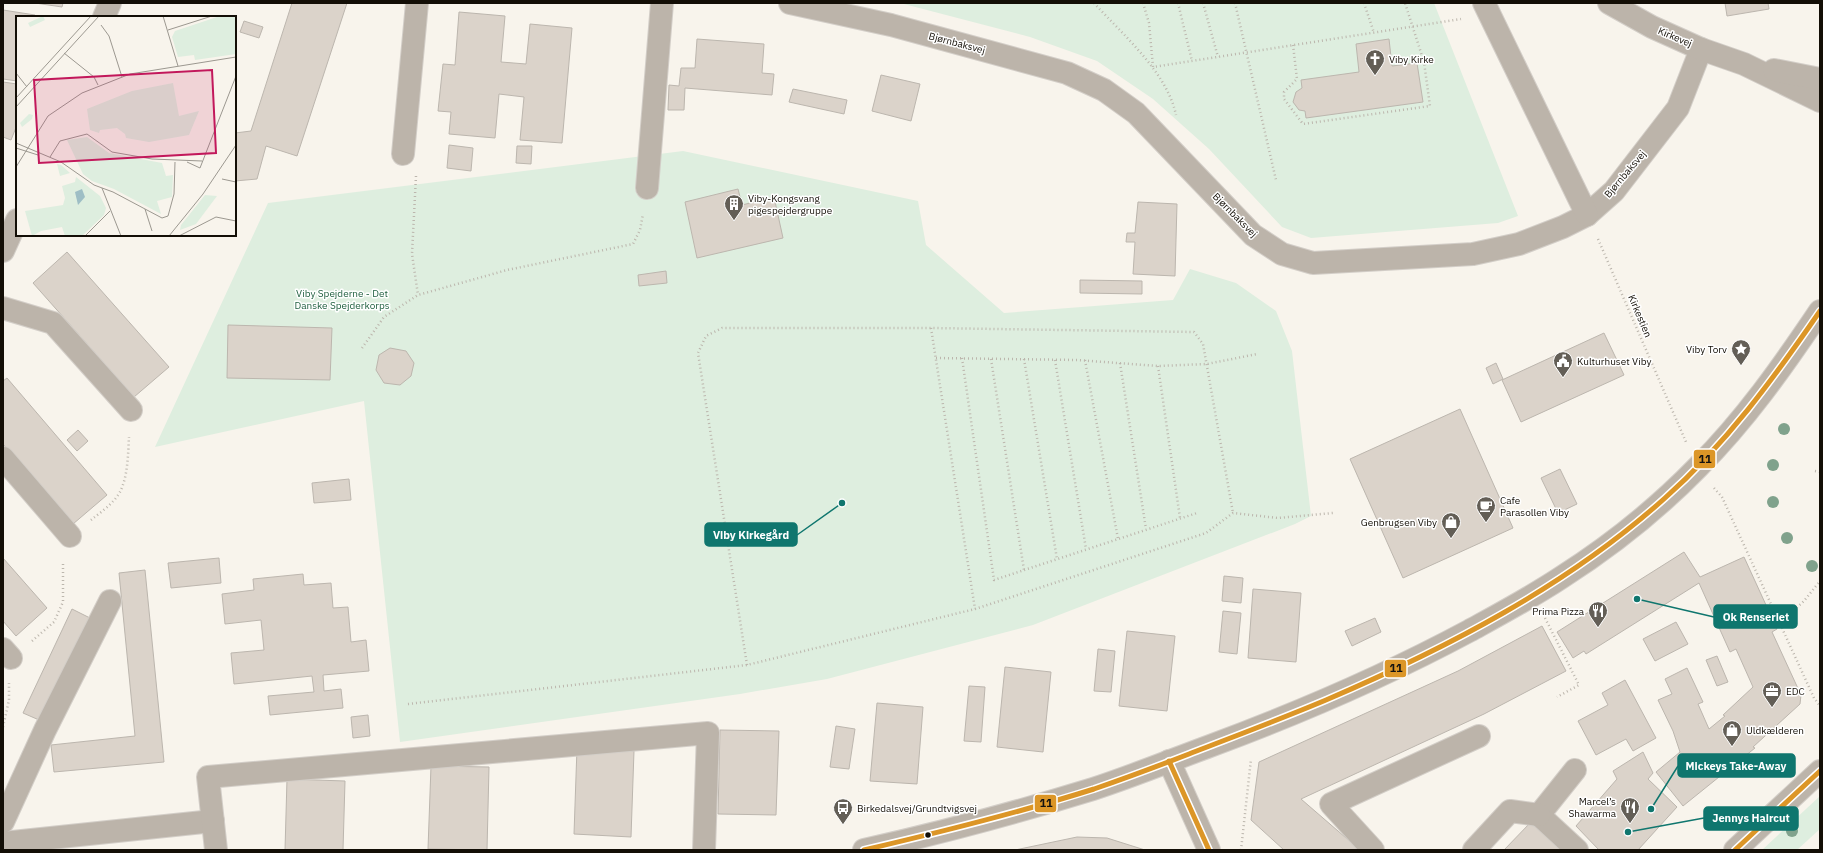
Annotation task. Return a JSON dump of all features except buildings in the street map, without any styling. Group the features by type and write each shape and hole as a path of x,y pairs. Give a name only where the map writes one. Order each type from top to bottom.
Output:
{"street":[{"path":"104,16 110,3"},
{"path":"403,154 417,3"},
{"path":"647,188 662,3"},
{"name":"Bjørnbaksvej","path":"790,3 891,25 1067,73 1104,90 1136,112 1253,235 1282,254 1313,263 1473,254 1519,244 1563,227 1587,215 1614,191 1678,108 1700,49"},
{"path":"1484,3 1587,215"},
{"name":"Kirkevej","path":"1609,3 1652,27 1700,49 1744,64 1820,101"},
{"name":"Kirkevej","path":"1744,64 1820,79"},
{"path":"3,251 16,222"},
{"path":"3,308 53,323 131,410"},
{"path":"864,850 929,843 1096,788 1254,730 1341,694 1411,662 1532,595 1561,578 1600,550 1660,501 1697,468 1741,421 1792,353 1820,311"},
{"path":"3,458 70,536"},
{"path":"3,822 45,730 110,601"},
{"path":"216,850 208,777 708,733 704,850"},
{"path":"1373,850 1332,804 1479,736"},
{"path":"1170,761 1209,850"},
{"path":"1539,815 1575,770"},
{"path":"1735,850 1820,771"},
{"path":"1474,850 1510,810 1539,815 1577,850"},
{"path":"3,843 213,821"}],"path":[{"path":"1094,3 1153,67 1174,104 1180,129 1172,151"},
{"path":"1143,3 1150,23 1153,67"},
{"path":"1178,3 1192,61"},
{"path":"1203,3 1218,57"},
{"path":"1234,3 1276,180"},
{"path":"1364,3 1374,33"},
{"path":"1293,45 1297,79 1284,92 1284,99 1302,124 1430,106 1424,62 1405,3"},
{"path":"1153,67 1448,21"},
{"path":"403,154 417,178 412,254 418,295"},
{"path":"362,348 384,317 418,295 507,270 634,244 640,230 647,188"},
{"name":"Kirkestien","path":"1587,215 1697,468 1722,497 1779,624 1814,698 1820,706"},
{"path":"747,665 698,353 706,336 722,328 931,328 1194,332 1203,344 1233,513"},
{"path":"931,328 975,609"},
{"path":"936,358 1085,360 1158,366 1207,364 1257,354"},
{"path":"962,358 994,580 1197,512"},
{"path":"991,359 1024,570"},
{"path":"1024,359 1057,559"},
{"path":"1055,360 1086,550"},
{"path":"1085,360 1118,539"},
{"path":"1120,363 1146,530"},
{"path":"1158,366 1180,518"},
{"path":"3,727 9,700 7,653 54,622 62,602 63,554 70,536 105,509 120,492 127,468 131,410"},
{"path":"1815,472 1820,472"},
{"path":"408,704 747,665 975,609 1206,533 1233,513 1278,518 1333,513"},
{"path":"1779,624 1804,601 1820,582"},
{"path":"1532,595 1579,685 1557,697"},
{"path":"1241,850 1254,730"}],"green space":[{"path":"900,3 1434,3 1518,216 1498,223 1311,238 1282,227 1209,149 1153,99 1097,61 1030,37"},
{"name":"Viby Spejderne - Det Danske Spejderkorps","path":"683,151 918,201 926,245 1004,313 1173,300 1190,269 1236,283 1276,311 1292,351 1311,516 1295,524 1033,625 827,679 740,694 400,742 364,401 155,447 268,203"},
{"path":"1820,796 1820,829 1797,850 1762,850"}],"transit line":[{"name":"11","path":"864,850 1037,806 1094,789 1142,772 1326,700 1416,659 1504,612 1547,587 1588,559 1627,530 1665,498 1729,433 1785,361 1820,311"},
{"name":"11","path":"1169,761 1209,850"},
{"name":"11","path":"1735,850 1820,771"}],"place":[{"name":"Viby Kirke","path":"1375,76"},
{"name":"Viby-Kongsvang pigespejdergruppe","path":"734,221"},
{"name":"Viby Torv","path":"1741,366"},
{"name":"Kulturhuset Viby","path":"1563,378"},
{"name":"Viby Kirkegård","path":"842,503"},
{"name":"Cafe Parasollen Viby","path":"1486,523"},
{"name":"Genbrugsen Viby","path":"1451,539"},
{"name":"Ok Renseriet","path":"1637,599"},
{"name":"Prima Pizza","path":"1598,628"},
{"name":"EDC","path":"1772,708"},
{"name":"Uldkælderen","path":"1732,747"},
{"name":"Mickeys Take-Away","path":"1651,809"},
{"name":"Marcel’s Shawarma","path":"1630,824"},
{"name":"Birkedalsvej/Grundtvigsvej","path":"843,825"},
{"name":"Jennys Haircut","path":"1628,832"}]}
